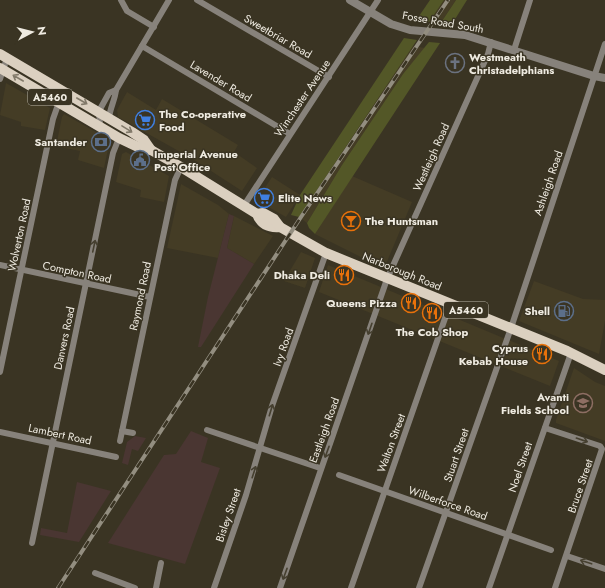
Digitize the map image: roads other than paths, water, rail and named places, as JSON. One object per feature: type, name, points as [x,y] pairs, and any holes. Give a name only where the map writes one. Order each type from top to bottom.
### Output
[{"type":"main road","name":"Narborough Road","points":[[4,56],[99,111],[144,140],[151,150]]},
{"type":"main road","name":"Narborough Road","points":[[1,72],[59,102],[119,138],[140,148],[151,150],[256,214],[263,213],[274,219],[280,227],[326,253],[571,353],[605,370]]},
{"type":"street","points":[[120,0],[128,11],[154,27]]},
{"type":"street","points":[[109,118],[110,109],[115,98],[116,90],[169,0]]},
{"type":"street","name":"Sweetbriar Road","points":[[197,0],[329,77]]},
{"type":"street","name":"Fosse Road South","points":[[350,0],[390,24],[410,30],[465,35],[491,42],[594,76],[605,78]]},
{"type":"street","name":"Winchester Avenue","points":[[243,206],[329,77],[378,0]]},
{"type":"street","points":[[514,50],[530,0]]},
{"type":"street","name":"Westleigh Road","points":[[387,279],[488,54],[491,42]]},
{"type":"street","name":"Ashleigh Road","points":[[511,328],[605,44]]},
{"type":"street","name":"Lavender Road","points":[[142,46],[290,134]]},
{"type":"street","points":[[1,72],[4,56]]},
{"type":"street","points":[[100,126],[99,111],[109,93],[116,90]]},
{"type":"street","name":"Wolverton Road","points":[[0,372],[54,119],[59,102]]},
{"type":"street","name":"Danvers Road","points":[[32,543],[114,148],[119,138]]},
{"type":"street","name":"Raymond Road","points":[[120,441],[175,180],[181,167]]},
{"type":"street","name":"Ivy Road","points":[[261,448],[272,406],[326,253]]},
{"type":"street","name":"Compton Road","points":[[0,265],[150,297]]},
{"type":"street","name":"Eastleigh Road","points":[[280,588],[317,482],[320,468],[328,450],[387,279]]},
{"type":"street","name":"Walton Street","points":[[351,588],[450,304]]},
{"type":"street","name":"Stuart Street","points":[[419,588],[511,328]]},
{"type":"street","name":"Noel Street","points":[[489,588],[571,353]]},
{"type":"street","name":"Bruce Street","points":[[545,428],[600,446],[602,449],[555,588]]},
{"type":"street","points":[[122,430],[133,433]]},
{"type":"street","points":[[207,430],[320,468]]},
{"type":"street","name":"Lambert Road","points":[[0,432],[116,457]]},
{"type":"street","name":"Bisley Street","points":[[214,588],[261,448]]},
{"type":"street","name":"Wilberforce Road","points":[[339,475],[551,550]]},
{"type":"street","points":[[566,556],[605,569]]},
{"type":"street","points":[[156,588],[161,563]]},
{"type":"street","points":[[95,573],[135,588]]},
{"type":"railway","points":[[58,588],[301,217],[448,0]]},
{"type":"place","name":"Westmeath Christadelphians","points":[[455,63]]},
{"type":"place","name":"The Co-operative Food","points":[[145,120]]},
{"type":"place","name":"Santander","points":[[101,142]]},
{"type":"place","name":"Imperial Avenue Post Office","points":[[140,160]]},
{"type":"place","name":"Elite News","points":[[264,198]]},
{"type":"place","name":"The Huntsman","points":[[351,221]]},
{"type":"place","name":"Dhaka Deli","points":[[344,275]]},
{"type":"place","name":"Queens Pizza","points":[[411,303]]},
{"type":"place","name":"Shell","points":[[564,311]]},
{"type":"place","name":"The Cob Shop","points":[[432,313]]},
{"type":"place","name":"Cyprus Kebab House","points":[[542,354]]},
{"type":"place","name":"Avanti Fields School","points":[[583,403]]}]
